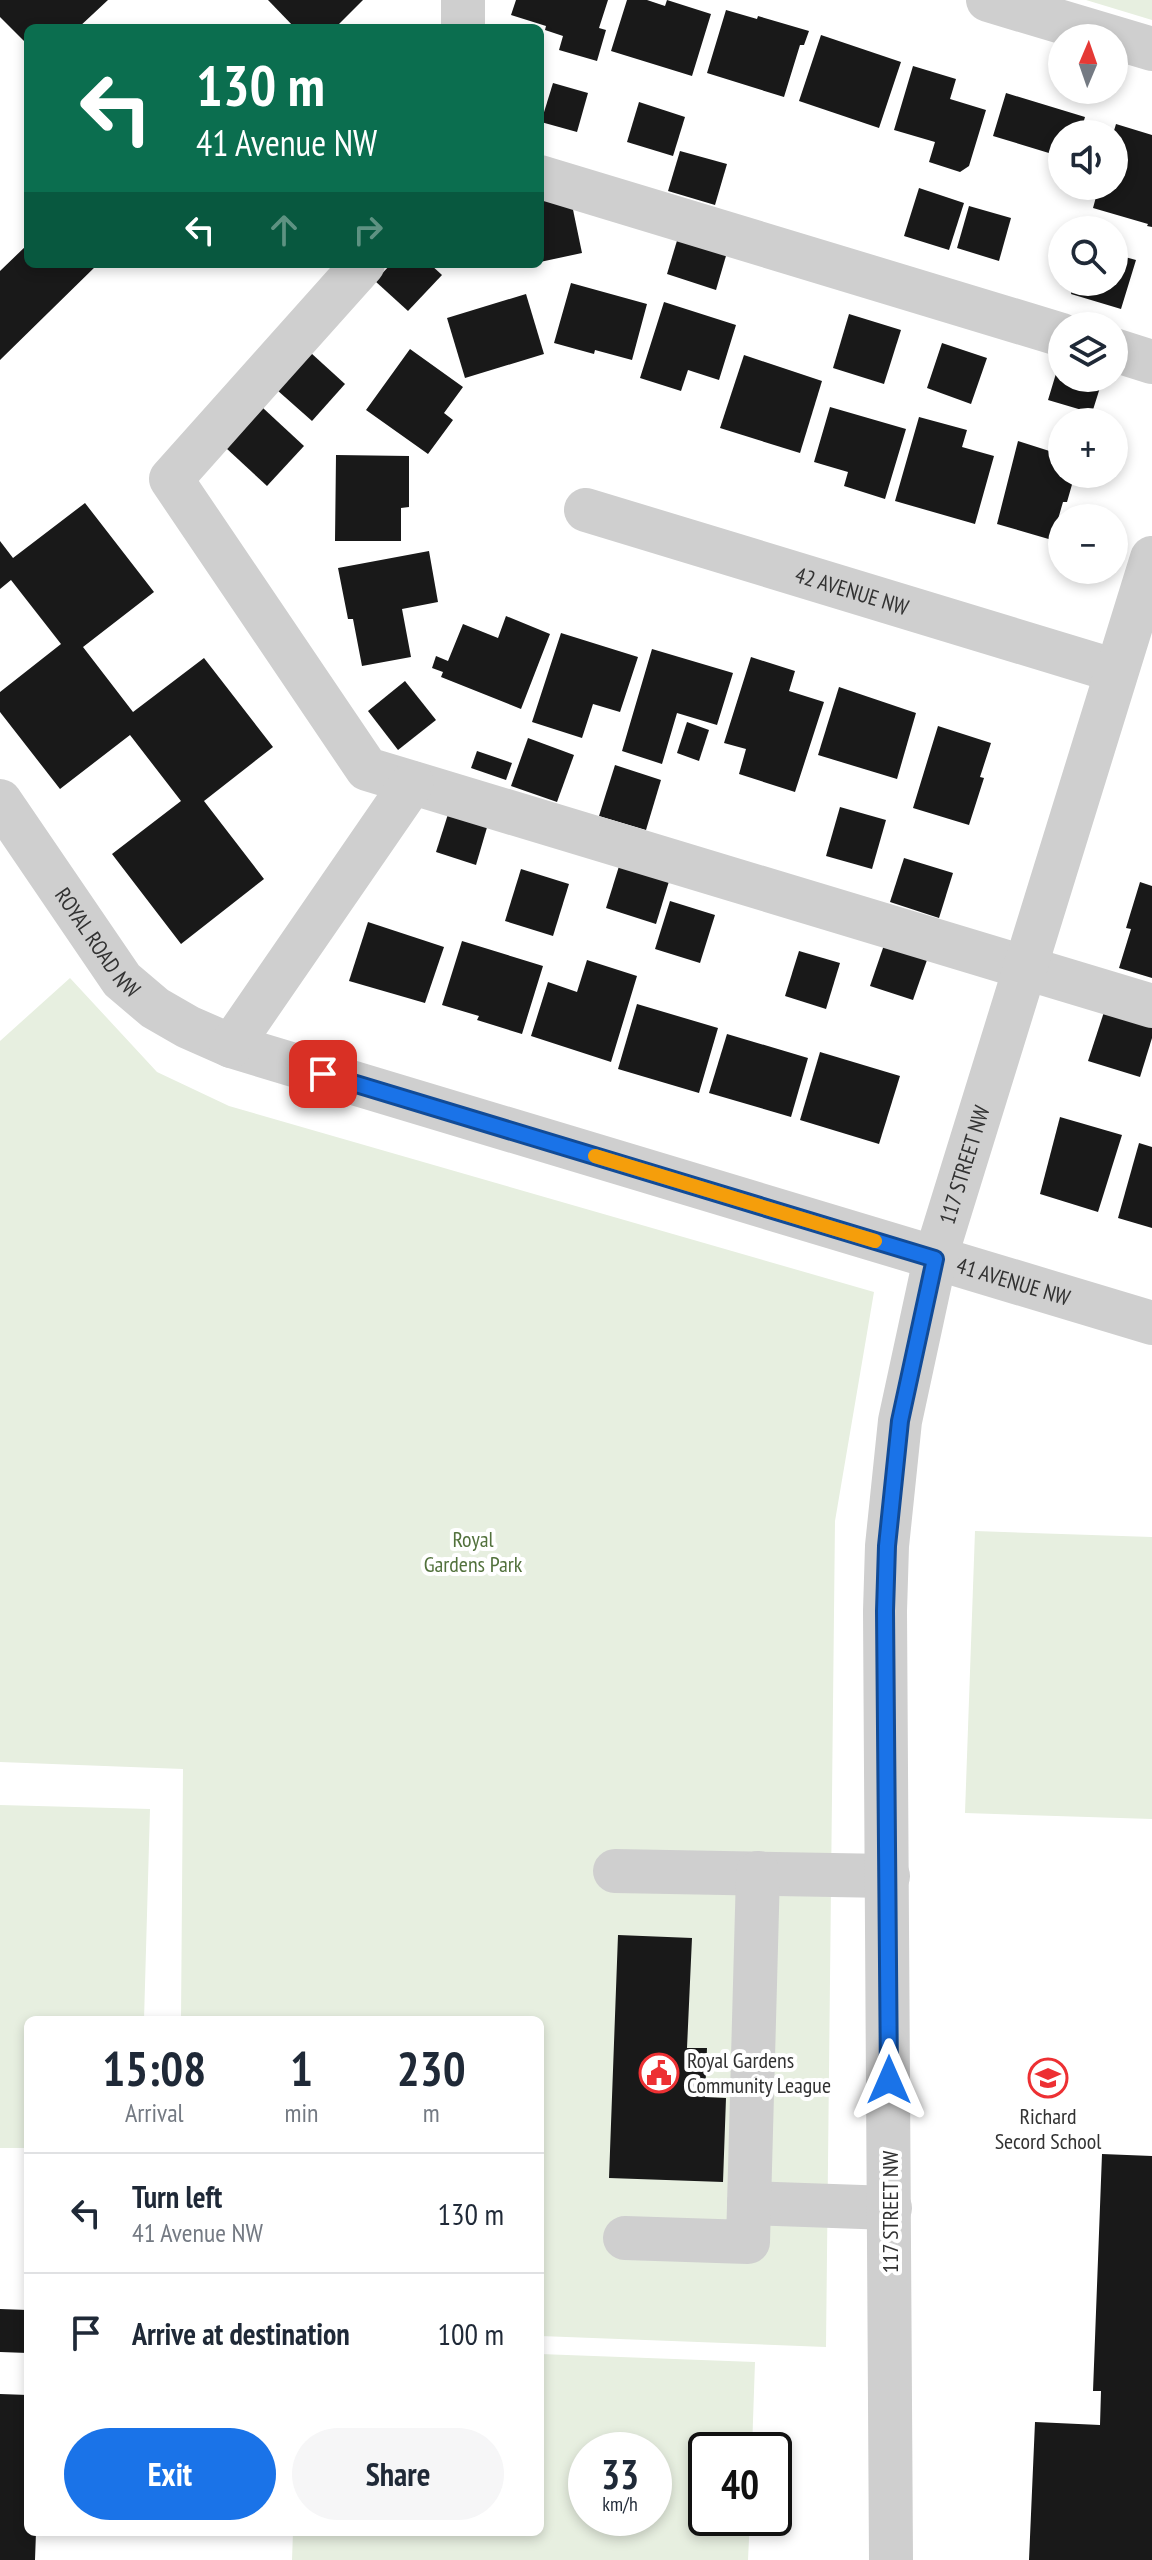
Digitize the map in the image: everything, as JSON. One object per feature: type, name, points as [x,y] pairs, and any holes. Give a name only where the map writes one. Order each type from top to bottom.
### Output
[{"type":"street","points":[[463,0],[463,24]]},
{"type":"street","points":[[988,0],[1152,49]]},
{"type":"street","points":[[544,178],[1048,331]]},
{"type":"street","points":[[359,268],[171,479],[367,769],[1152,1006]]},
{"type":"street","points":[[1128,354],[1152,362]]},
{"type":"street","name":"42 AVENUE NW","points":[[586,510],[1116,671]]},
{"type":"street","name":"117 STREET NW","points":[[891,2560],[885,1611],[887,1546],[900,1421],[935,1259],[1152,558]]},
{"type":"street","points":[[231,1046],[412,783]]},
{"type":"street","name":"ROYAL ROAD NW","points":[[0,801],[122,980],[155,1008],[231,1046]]},
{"type":"street","name":"41 AVENUE NW","points":[[231,1046],[1152,1323]]},
{"type":"street","points":[[615,1871],[888,1876]]},
{"type":"street","points":[[625,2238],[748,2242],[758,1873]]},
{"type":"street","points":[[749,2203],[890,2208]]},
{"type":"green space","points":[[1086,0],[1152,0],[1152,20]]},
{"type":"green space","name":"Royal Gardens Park","points":[[70,978],[157,1072],[229,1106],[874,1292],[835,1521],[826,2347],[544,2336],[544,2016],[181,2016],[183,1769],[0,1762],[0,1041]]},
{"type":"green space","points":[[975,1531],[1152,1537],[1152,1819],[965,1813]]},
{"type":"green space","points":[[0,1805],[150,1809],[144,2016],[24,2016],[24,2148],[0,2148]]},
{"type":"green space","points":[[544,2354],[755,2362],[753,2432],[688,2432],[688,2536],[749,2536],[748,2560],[292,2560],[293,2536],[544,2536]]},
{"type":"building","points":[[0,0],[108,0],[82,24],[24,24],[24,41],[0,17]]},
{"type":"building","points":[[268,0],[363,0],[339,24],[291,24]]},
{"type":"building","points":[[516,0],[608,0],[599,28],[606,30],[597,61],[559,50],[563,36],[545,30],[544,24],[511,15]]},
{"type":"building","points":[[627,0],[647,0],[665,6],[667,0],[711,14],[692,76],[611,51]]},
{"type":"building","points":[[726,10],[809,31],[804,45],[800,45],[784,97],[707,73]]},
{"type":"building","points":[[821,35],[901,62],[879,128],[799,101]]},
{"type":"building","points":[[913,66],[956,79],[950,99],[986,110],[969,166],[960,172],[929,162],[935,142],[894,130]]},
{"type":"building","points":[[553,83],[588,93],[577,132],[544,123]]},
{"type":"building","points":[[1006,93],[1085,117],[1084,120],[1048,120],[1048,153],[993,136]]},
{"type":"building","points":[[639,102],[685,117],[673,156],[627,142]]},
{"type":"building","points":[[1128,128],[1152,135],[1152,227],[1128,216],[1093,208],[1095,200],[1128,200]]},
{"type":"building","points":[[680,151],[727,164],[715,205],[668,191]]},
{"type":"building","points":[[919,188],[964,203],[949,250],[904,236]]},
{"type":"building","points":[[544,194],[571,200],[582,253],[544,261]]},
{"type":"building","points":[[969,206],[1011,218],[999,261],[957,248]]},
{"type":"building","points":[[679,234],[728,249],[716,290],[667,274]]},
{"type":"building","points":[[24,248],[24,268],[94,268],[0,360],[0,271]]},
{"type":"building","points":[[1128,258],[1136,260],[1128,286]]},
{"type":"building","points":[[387,268],[434,268],[442,275],[408,311],[375,281]]},
{"type":"building","points":[[571,283],[647,304],[632,360],[554,343]]},
{"type":"building","points":[[526,294],[544,354],[465,378],[447,318]]},
{"type":"building","points":[[1078,296],[1125,296],[1121,309]]},
{"type":"building","points":[[664,302],[736,325],[719,380],[688,370],[681,391],[640,378]]},
{"type":"building","points":[[849,314],[901,330],[884,384],[833,368]]},
{"type":"building","points":[[942,343],[987,358],[971,404],[927,388]]},
{"type":"building","points":[[410,349],[463,387],[444,413],[453,420],[428,454],[366,410]]},
{"type":"building","points":[[311,353],[345,384],[312,421],[277,390]]},
{"type":"building","points":[[744,355],[822,381],[800,453],[720,428]]},
{"type":"building","points":[[1050,392],[1099,392],[1094,408],[1075,408],[1048,400]]},
{"type":"building","points":[[830,407],[906,429],[885,499],[844,486],[848,472],[814,462]]},
{"type":"building","points":[[263,408],[304,446],[267,486],[226,448]]},
{"type":"building","points":[[919,417],[967,430],[962,447],[994,456],[975,524],[895,501]]},
{"type":"building","points":[[1018,441],[1048,451],[1048,488],[1071,488],[1067,502],[1048,504],[1048,539],[997,524]]},
{"type":"building","points":[[336,455],[409,456],[409,507],[401,508],[401,541],[335,541]]},
{"type":"building","points":[[85,503],[154,592],[83,647],[133,712],[204,658],[273,747],[204,801],[264,879],[181,944],[112,854],[181,801],[130,735],[60,789],[0,712],[0,692],[61,644],[11,580],[0,589],[0,541],[13,558]]},
{"type":"building","points":[[429,551],[438,602],[402,609],[411,657],[362,666],[353,619],[348,619],[338,568]]},
{"type":"building","points":[[506,616],[550,634],[521,709],[441,677],[443,672],[432,668],[436,656],[448,661],[463,624],[498,638]]},
{"type":"building","points":[[561,633],[638,657],[620,712],[593,704],[582,738],[532,722]]},
{"type":"building","points":[[652,649],[733,673],[717,725],[677,713],[662,764],[622,751]]},
{"type":"building","points":[[751,657],[795,671],[789,691],[824,702],[795,792],[739,774],[746,749],[724,743]]},
{"type":"building","points":[[405,681],[436,720],[398,750],[368,711]]},
{"type":"building","points":[[839,687],[916,713],[897,779],[818,755]]},
{"type":"building","points":[[687,722],[709,730],[699,761],[677,753]]},
{"type":"building","points":[[938,726],[991,743],[969,825],[913,808]]},
{"type":"building","points":[[528,738],[574,755],[557,802],[511,786]]},
{"type":"building","points":[[477,751],[512,763],[506,780],[471,768]]},
{"type":"building","points":[[615,765],[661,780],[646,830],[599,816]]},
{"type":"building","points":[[840,807],[886,820],[872,869],[826,856]]},
{"type":"building","points":[[449,811],[488,824],[476,865],[436,852]]},
{"type":"building","points":[[904,858],[953,873],[939,918],[890,902]]},
{"type":"building","points":[[620,863],[670,878],[656,924],[606,908]]},
{"type":"building","points":[[521,869],[569,884],[553,936],[505,921]]},
{"type":"building","points":[[1140,882],[1152,886],[1152,978],[1119,968],[1131,929],[1126,928]]},
{"type":"building","points":[[670,901],[715,915],[700,963],[655,949]]},
{"type":"building","points":[[368,922],[444,947],[425,1003],[349,981]]},
{"type":"building","points":[[462,941],[543,966],[522,1034],[442,1005]]},
{"type":"building","points":[[884,945],[927,960],[913,1000],[870,986]]},
{"type":"building","points":[[799,951],[840,963],[826,1009],[785,996]]},
{"type":"building","points":[[587,960],[637,976],[611,1062],[531,1036],[548,982],[577,992]]},
{"type":"building","points":[[637,1004],[718,1028],[699,1093],[618,1069]]},
{"type":"building","points":[[1104,1012],[1152,1027],[1152,1038],[1140,1077],[1088,1061]]},
{"type":"building","points":[[727,1034],[808,1058],[791,1117],[709,1093]]},
{"type":"building","points":[[820,1052],[900,1076],[879,1144],[800,1120]]},
{"type":"building","points":[[1060,1117],[1122,1135],[1098,1212],[1040,1194]]},
{"type":"building","points":[[1139,1143],[1152,1147],[1152,1228],[1118,1218]]},
{"type":"building","name":"Royal Gardens Community League","points":[[618,1935],[692,1938],[687,2048],[707,2048],[705,2097],[726,2098],[723,2182],[609,2178]]},
{"type":"building","points":[[1102,2154],[1152,2156],[1152,2560],[1029,2560],[1035,2422],[1100,2425],[1101,2391],[1093,2391]]},
{"type":"building","points":[[0,2309],[24,2310],[24,2353],[0,2352]]},
{"type":"building","points":[[0,2394],[24,2395],[24,2536],[36,2536],[35,2560],[0,2560]]},
{"type":"slow traffic","points":[[595,1156],[875,1241]]},
{"type":"place","name":"Royal Gardens Community League","points":[[659,2073]]},
{"type":"place","name":"Richard Secord School","points":[[1048,2078]]},
{"type":"route","points":[[323,1074],[935,1259],[900,1421],[887,1546],[889,2080]]}]
